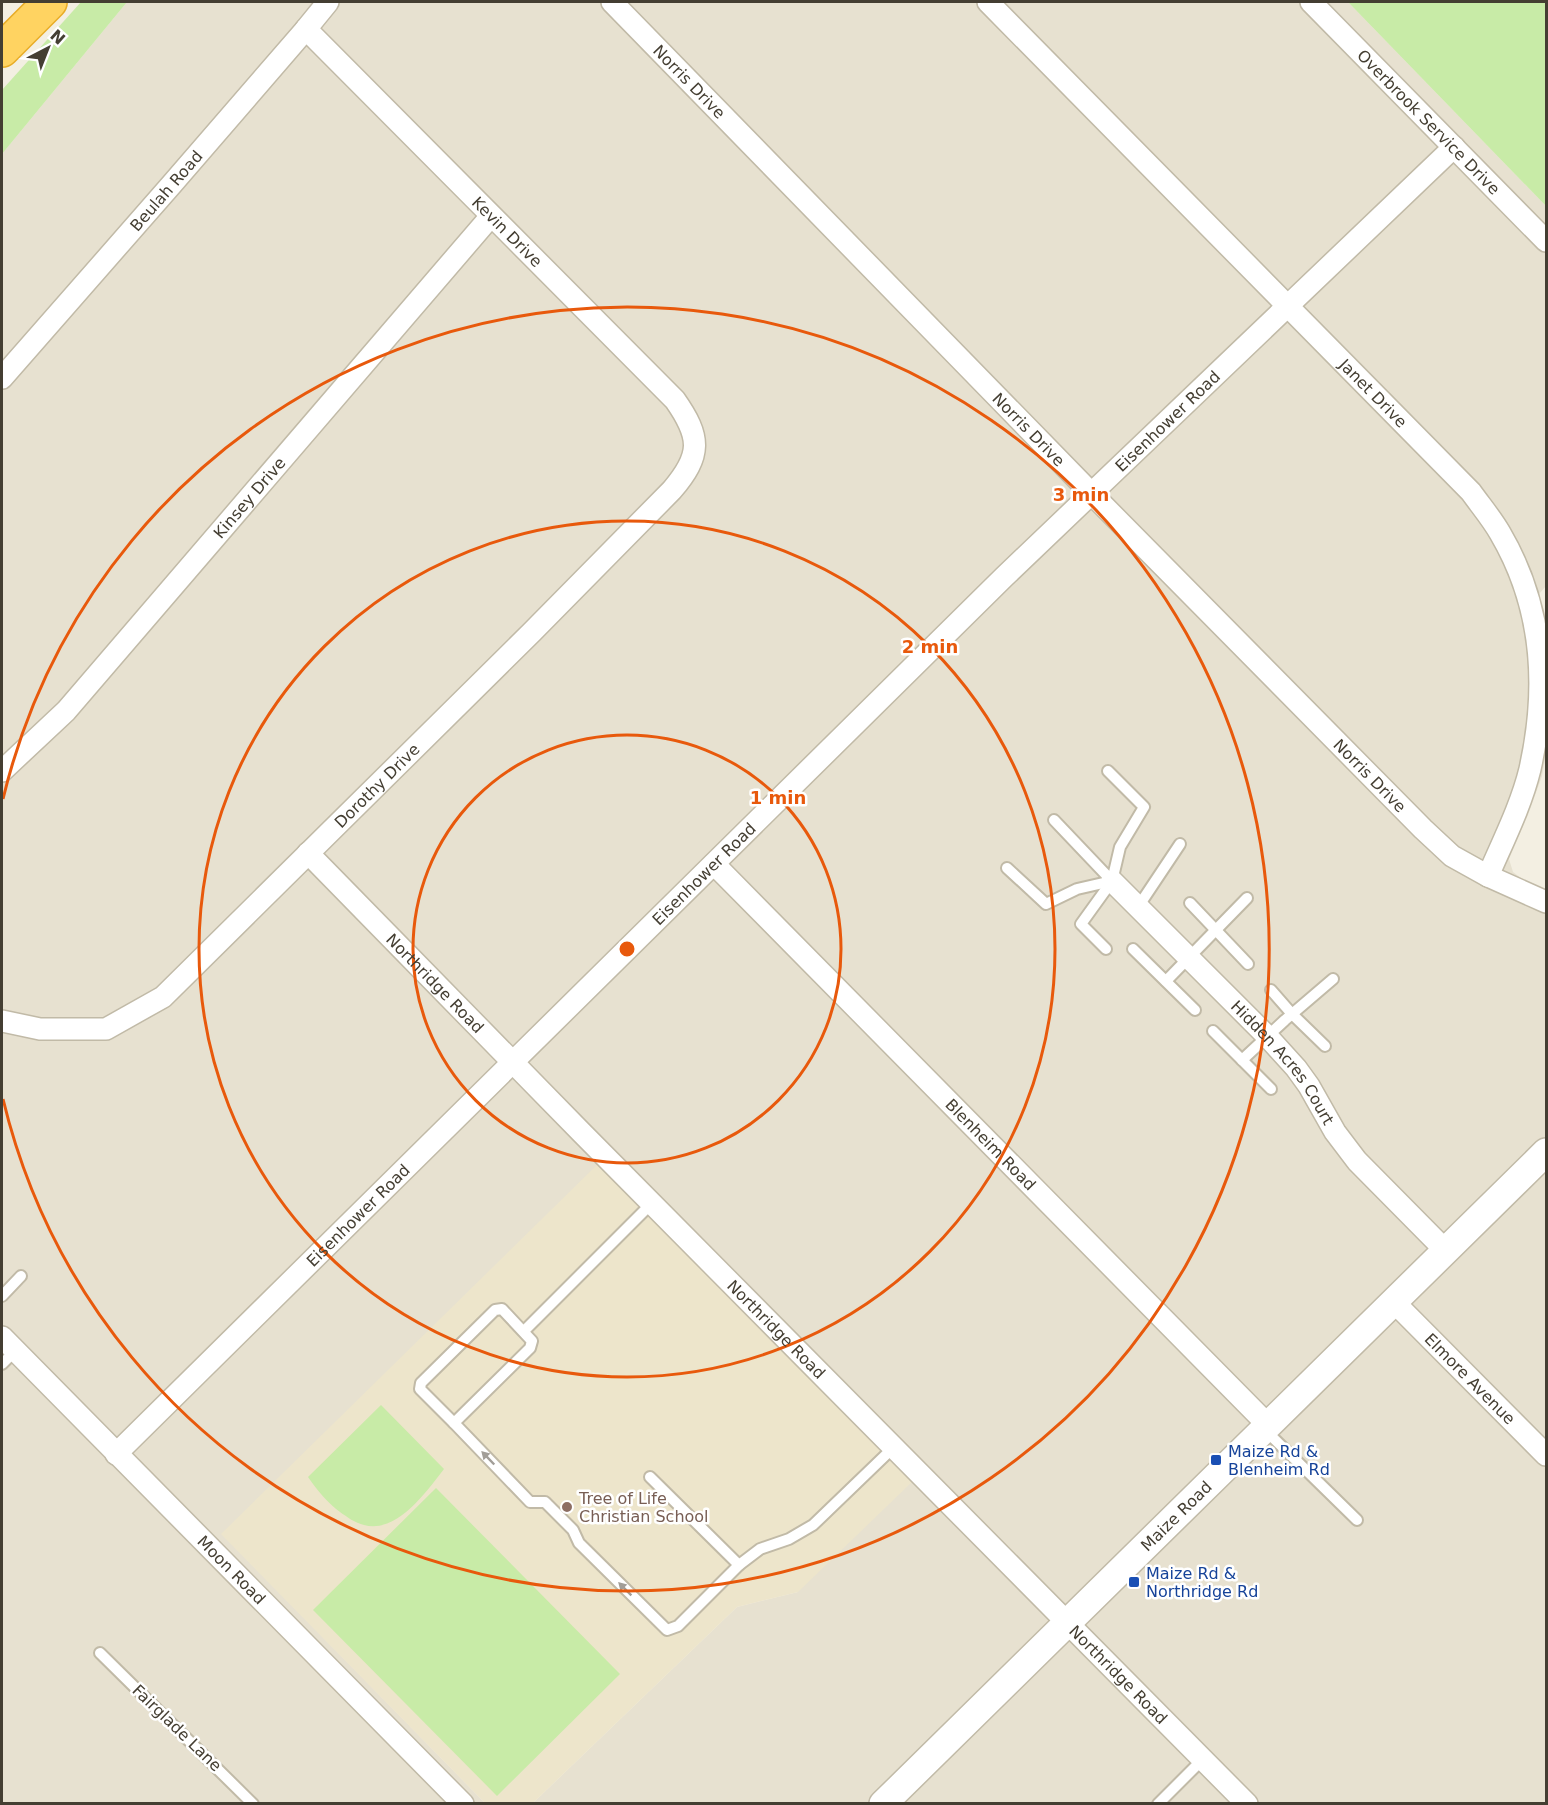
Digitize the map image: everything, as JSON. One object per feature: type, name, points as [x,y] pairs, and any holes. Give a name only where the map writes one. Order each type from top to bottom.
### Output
[{"type":"highway","points":[[2,33],[27,2]]},
{"type":"highway","points":[[2,50],[50,2]]},
{"type":"street","name":"Beulah Road","points":[[2,378],[328,2]]},
{"type":"street","name":"Norris Drive","points":[[612,2],[1423,829],[1452,856],[1488,876],[1546,902]]},
{"type":"street","name":"Janet Drive","points":[[988,2],[1471,492],[1500,533],[1524,582],[1535,623],[1543,660],[1542,690],[1538,734],[1530,771],[1516,811],[1488,876]]},
{"type":"street","name":"Overbrook Service Drive","points":[[1311,2],[1546,241]]},
{"type":"street","name":"Kevin Drive","points":[[306,29],[675,400],[687,418],[695,443]]},
{"type":"street","name":"Eisenhower Road","points":[[116,1454],[1091,493],[1454,147]]},
{"type":"street","name":"Kinsey Drive","points":[[2,771],[66,711],[491,216]]},
{"type":"street","name":"Dorothy Drive","points":[[2,1021],[40,1029],[106,1029],[163,997],[524,640],[672,490],[693,460],[695,443]]},
{"type":"street","name":"Northridge Road","points":[[308,853],[1247,1803]]},
{"type":"street","name":"Blenheim Road","points":[[714,864],[1266,1427]]},
{"type":"street","name":"Hidden Acres Court","points":[[1112,881],[1296,1068],[1335,1132],[1357,1161],[1446,1251]]},
{"type":"street","name":"Maize Road","points":[[883,1803],[1546,1152]]},
{"type":"street","name":"Elmore Avenue","points":[[1394,1302],[1546,1455]]},
{"type":"street","name":"Moon Road","points":[[6,1350],[116,1454],[463,1803]]},
{"type":"lane","points":[[1106,949],[1081,924],[1112,881],[1120,847],[1144,807],[1108,771]]},
{"type":"lane","points":[[1054,820],[1112,881]]},
{"type":"lane","points":[[1138,907],[1180,844]]},
{"type":"lane","points":[[1007,868],[1046,904],[1077,888],[1112,881]]},
{"type":"lane","points":[[1166,981],[1247,898]]},
{"type":"lane","points":[[1190,903],[1248,964]]},
{"type":"lane","points":[[1133,949],[1195,1010]]},
{"type":"lane","points":[[1242,1060],[1333,979]]},
{"type":"lane","points":[[1271,990],[1325,1046]]},
{"type":"lane","points":[[1213,1031],[1271,1089]]},
{"type":"lane","points":[[524,1331],[652,1203]]},
{"type":"lane","points":[[2,1296],[21,1276]]},
{"type":"lane","points":[[454,1423],[530,1348],[532,1341],[502,1309],[495,1310],[421,1383],[420,1389],[530,1502],[545,1502],[573,1530],[579,1543],[667,1630],[678,1626],[739,1565],[760,1549],[789,1539],[813,1525],[894,1447]]},
{"type":"lane","points":[[1266,1427],[1357,1520]]},
{"type":"lane","points":[[650,1477],[739,1565]]},
{"type":"lane","name":"Fairglade Lane","points":[[100,1653],[253,1803]]},
{"type":"lane","points":[[1158,1803],[1203,1759]]},
{"type":"shaded area","points":[[127,2],[1348,2],[1546,206],[1546,586],[1539,594],[1546,632],[1546,755],[1542,776],[1509,859],[1513,872],[1546,892],[1546,1803],[533,1803],[737,1607],[798,1592],[222,1534],[485,1803],[2,1804],[2,154]]},
{"type":"shaded area","name":"Tree of Life Christian School","points":[[600,1162],[914,1480],[798,1592],[737,1607],[533,1803],[485,1803],[221,1534]]},
{"type":"green space","points":[[81,2],[127,2],[2,154],[2,90]]},
{"type":"green space","points":[[1348,2],[1546,2],[1546,206]]},
{"type":"green space","points":[[381,1405],[444,1469],[420,1499],[399,1517],[376,1526],[364,1525],[351,1520],[322,1496],[308,1477]]},
{"type":"green space","points":[[436,1488],[620,1674],[497,1796],[313,1610]]},
{"type":"place","name":"Maize Rd & Blenheim Rd","points":[[1216,1460]]},
{"type":"place","name":"Tree of Life Christian School","points":[[567,1507]]},
{"type":"place","name":"Maize Rd & Northridge Rd","points":[[1134,1582]]}]
